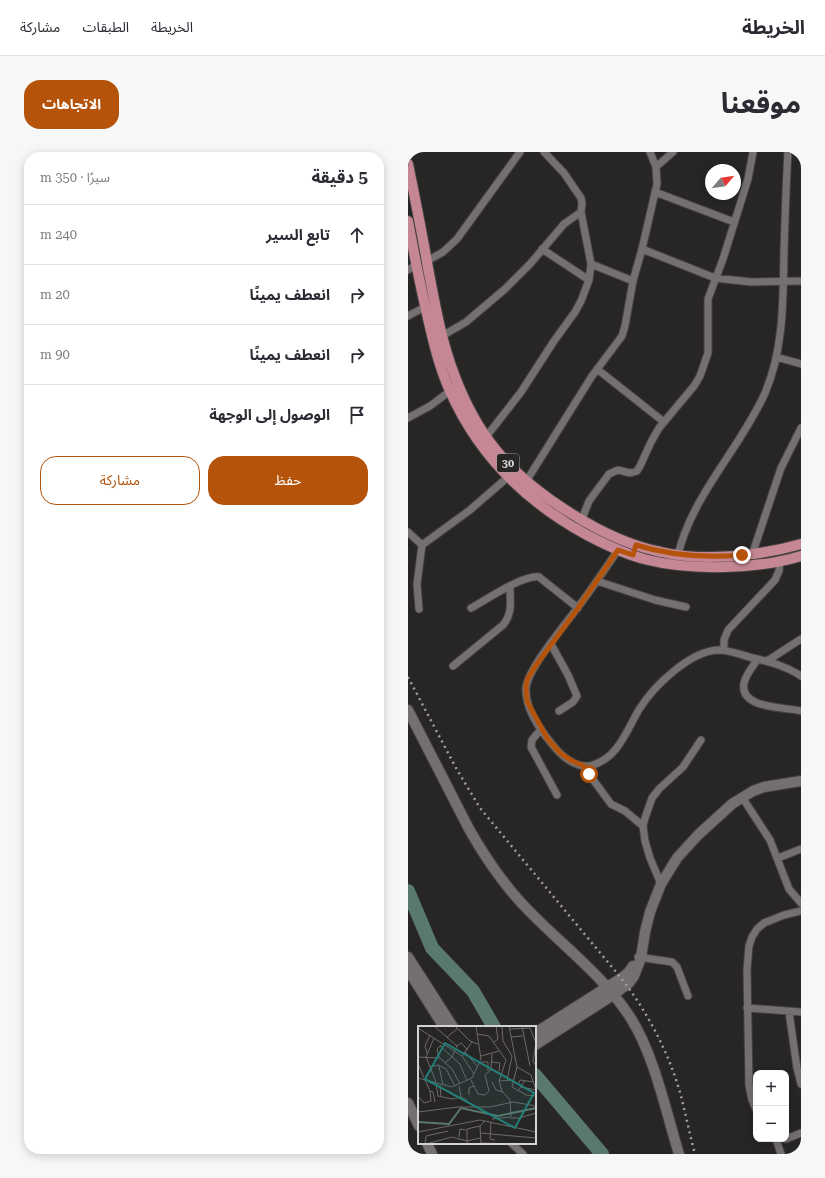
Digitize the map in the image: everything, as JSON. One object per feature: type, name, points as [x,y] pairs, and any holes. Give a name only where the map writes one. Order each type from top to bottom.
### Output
[{"type":"main road","name":"30","points":[[408,164],[442,336],[450,364],[462,394],[486,437],[506,461],[556,503],[582,519],[603,531],[636,545],[660,552],[678,555],[726,556],[772,551],[801,544]]},
{"type":"main road","name":"30","points":[[408,221],[412,267],[425,307],[437,355],[450,390],[480,445],[508,477],[536,502],[560,519],[591,537],[618,550],[663,563],[712,567],[747,565],[801,556]]},
{"type":"main road","points":[[633,555],[636,545]]},
{"type":"street","points":[[427,260],[443,252],[457,239],[520,152]]},
{"type":"street","points":[[486,437],[521,392],[574,312],[581,301],[589,280],[591,264],[581,212],[582,203],[579,194],[564,173],[544,152]]},
{"type":"street","points":[[527,480],[597,369],[619,340],[625,326],[632,281],[642,249],[655,192],[657,175],[656,167],[650,152]]},
{"type":"street","points":[[656,167],[673,152]]},
{"type":"street","points":[[582,519],[590,501],[609,474],[618,470],[630,473],[637,471],[651,442],[664,422],[694,386],[700,376],[708,353],[708,299],[723,259],[748,179],[753,152]]},
{"type":"street","points":[[678,555],[682,539],[692,516],[749,425],[758,408],[772,374],[780,332],[784,281],[788,152]]},
{"type":"street","points":[[655,192],[734,222]]},
{"type":"street","points":[[442,336],[461,326],[514,281],[564,224],[581,212]]},
{"type":"street","points":[[542,249],[589,280]]},
{"type":"street","points":[[642,249],[715,278],[751,282],[801,281]]},
{"type":"street","points":[[591,264],[632,281]]},
{"type":"street","points":[[408,316],[425,307]]},
{"type":"street","points":[[776,357],[801,364]]},
{"type":"street","points":[[597,369],[664,422]]},
{"type":"street","points":[[408,418],[430,406],[450,390]]},
{"type":"street","points":[[752,554],[781,468],[801,428]]},
{"type":"street","points":[[419,609],[417,584],[422,545],[470,510],[508,477]]},
{"type":"street","points":[[408,532],[422,545]]},
{"type":"street","points":[[618,550],[530,674],[526,687],[527,701],[541,729],[560,753],[572,761],[584,766],[592,766],[609,756],[622,741],[640,708],[656,687],[676,669],[706,652],[724,650],[767,661],[801,675]]},
{"type":"street","points":[[724,650],[724,640],[728,630],[775,580],[779,571],[780,560]]},
{"type":"street","points":[[471,608],[510,587],[532,577],[539,577],[578,608]]},
{"type":"street","points":[[597,581],[655,600],[686,607]]},
{"type":"street","points":[[453,666],[503,625],[507,620],[510,610],[510,587]]},
{"type":"street","points":[[767,661],[801,639]]},
{"type":"street","points":[[551,644],[571,680],[577,696],[573,702],[559,711]]},
{"type":"street","points":[[758,659],[744,682],[744,690],[747,696],[752,701],[761,704],[801,711]]},
{"type":"street","points":[[408,710],[459,811],[477,842],[523,905],[567,946],[610,991],[630,1017],[645,1046],[652,1064],[679,1154]]},
{"type":"street","points":[[541,729],[532,740],[531,748],[557,795]]},
{"type":"street","points":[[661,884],[650,858],[645,841],[643,826],[652,798],[659,789],[683,767],[701,740]]},
{"type":"street","points":[[584,766],[611,804],[625,811],[643,826]]},
{"type":"street","points":[[536,1032],[610,991],[629,983],[634,976],[650,912],[661,884],[677,858],[722,812],[742,797],[764,787],[801,781]]},
{"type":"street","points":[[742,797],[770,840],[778,858],[787,886],[801,903]]},
{"type":"street","points":[[778,858],[801,849]]},
{"type":"street","points":[[755,1106],[748,1085],[747,958],[752,937],[764,923],[784,915],[801,911]]},
{"type":"street","points":[[640,954],[669,961],[675,964],[688,996]]},
{"type":"street","points":[[408,958],[452,1026]]},
{"type":"street","points":[[408,970],[443,1026]]},
{"type":"street","points":[[536,1044],[610,991]]},
{"type":"street","points":[[747,1008],[801,1012]]},
{"type":"street","points":[[789,1012],[797,1068],[801,1084]]},
{"type":"street","points":[[408,1103],[418,1124]]},
{"type":"street","points":[[789,1138],[801,1133]]},
{"type":"street","points":[[778,1142],[781,1154]]},
{"type":"street","points":[[427,1144],[432,1154]]},
{"type":"street","points":[[512,1144],[523,1154]]},
{"type":"waterway","points":[[408,891],[432,948],[473,991],[493,1026]]},
{"type":"waterway","points":[[536,1076],[602,1154]]},
{"type":"railway","points":[[408,677],[456,768],[480,808],[621,978],[639,1003],[655,1030],[674,1074],[695,1154]]},
{"type":"route","points":[[589,774],[584,766],[578,765],[566,758],[553,746],[533,715],[527,701],[526,687],[527,680],[534,668],[618,550],[633,555],[636,545],[660,552],[678,555],[742,555]]}]
